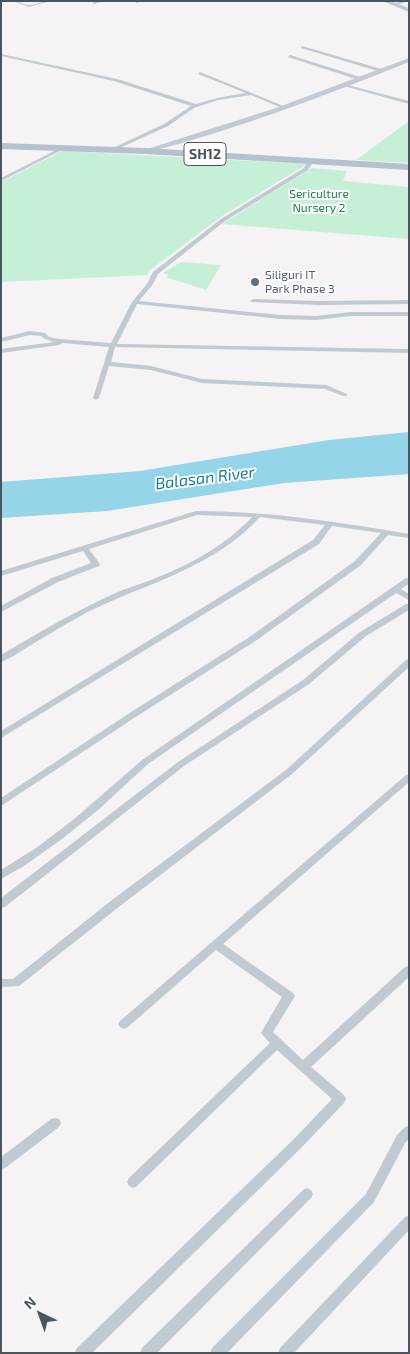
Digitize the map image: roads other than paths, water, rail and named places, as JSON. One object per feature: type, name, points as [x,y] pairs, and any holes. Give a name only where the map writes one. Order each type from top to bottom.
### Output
[{"type":"main road","name":"SH12","points":[[1,146],[145,151],[409,167]]},
{"type":"street","points":[[15,1],[29,6],[48,1]]},
{"type":"street","points":[[94,3],[103,1]]},
{"type":"street","points":[[385,1],[409,10]]},
{"type":"street","points":[[396,4],[407,1]]},
{"type":"street","points":[[302,47],[383,71]]},
{"type":"street","points":[[1,55],[144,87],[196,106]]},
{"type":"street","points":[[290,56],[361,79]]},
{"type":"street","points":[[145,151],[190,139],[284,107],[409,60]]},
{"type":"street","points":[[200,73],[284,107]]},
{"type":"street","points":[[346,85],[409,103]]},
{"type":"street","points":[[113,150],[166,124],[196,106],[251,94]]},
{"type":"street","points":[[1,180],[62,148]]},
{"type":"street","points":[[96,398],[113,345],[136,302],[150,284],[155,273],[223,220],[306,169],[311,161]]},
{"type":"street","points":[[253,301],[319,303],[409,302]]},
{"type":"street","points":[[136,302],[280,317],[316,318],[351,314],[409,314]]},
{"type":"street","points":[[1,340],[36,332],[52,340],[113,345],[409,351]]},
{"type":"street","points":[[1,351],[66,342]]},
{"type":"street","points":[[106,364],[151,368],[202,381],[326,387],[345,395]]},
{"type":"street","points":[[1,574],[196,513],[230,512],[258,515],[330,523],[409,536]]},
{"type":"street","points":[[1,660],[45,632],[109,599],[162,578],[209,554],[247,528],[258,515]]},
{"type":"street","points":[[1,735],[316,542],[330,523]]},
{"type":"street","points":[[1,802],[254,638],[358,563],[386,532]]},
{"type":"street","points":[[1,610],[55,580],[96,564],[85,548]]},
{"type":"street","points":[[1,875],[35,855],[112,793],[145,762],[409,580]]},
{"type":"street","points":[[396,589],[409,598]]},
{"type":"street","points":[[1,904],[181,764],[306,682],[362,634],[409,606]]},
{"type":"street","points":[[1,983],[15,983],[288,772],[409,662]]},
{"type":"street","points":[[124,1024],[409,777]]},
{"type":"street","points":[[82,1353],[298,1143],[340,1099],[303,1068],[267,1033],[289,996],[216,945]]},
{"type":"street","points":[[303,1068],[409,970]]},
{"type":"street","points":[[133,1182],[277,1043]]},
{"type":"street","points":[[1,1164],[55,1123]]},
{"type":"street","points":[[217,1353],[370,1198],[401,1139],[409,1131]]},
{"type":"street","points":[[148,1353],[307,1194]]},
{"type":"street","points":[[285,1353],[409,1221]]},
{"type":"water","name":"Balasan River","points":[[409,432],[409,474],[284,483],[107,511],[1,518],[1,482],[140,471],[329,440]]},
{"type":"place","name":"Siliguri IT Park Phase 3","points":[[255,282]]},
{"type":"park label","name":"Sericulture Nursery 2","points":[[319,201]]}]
